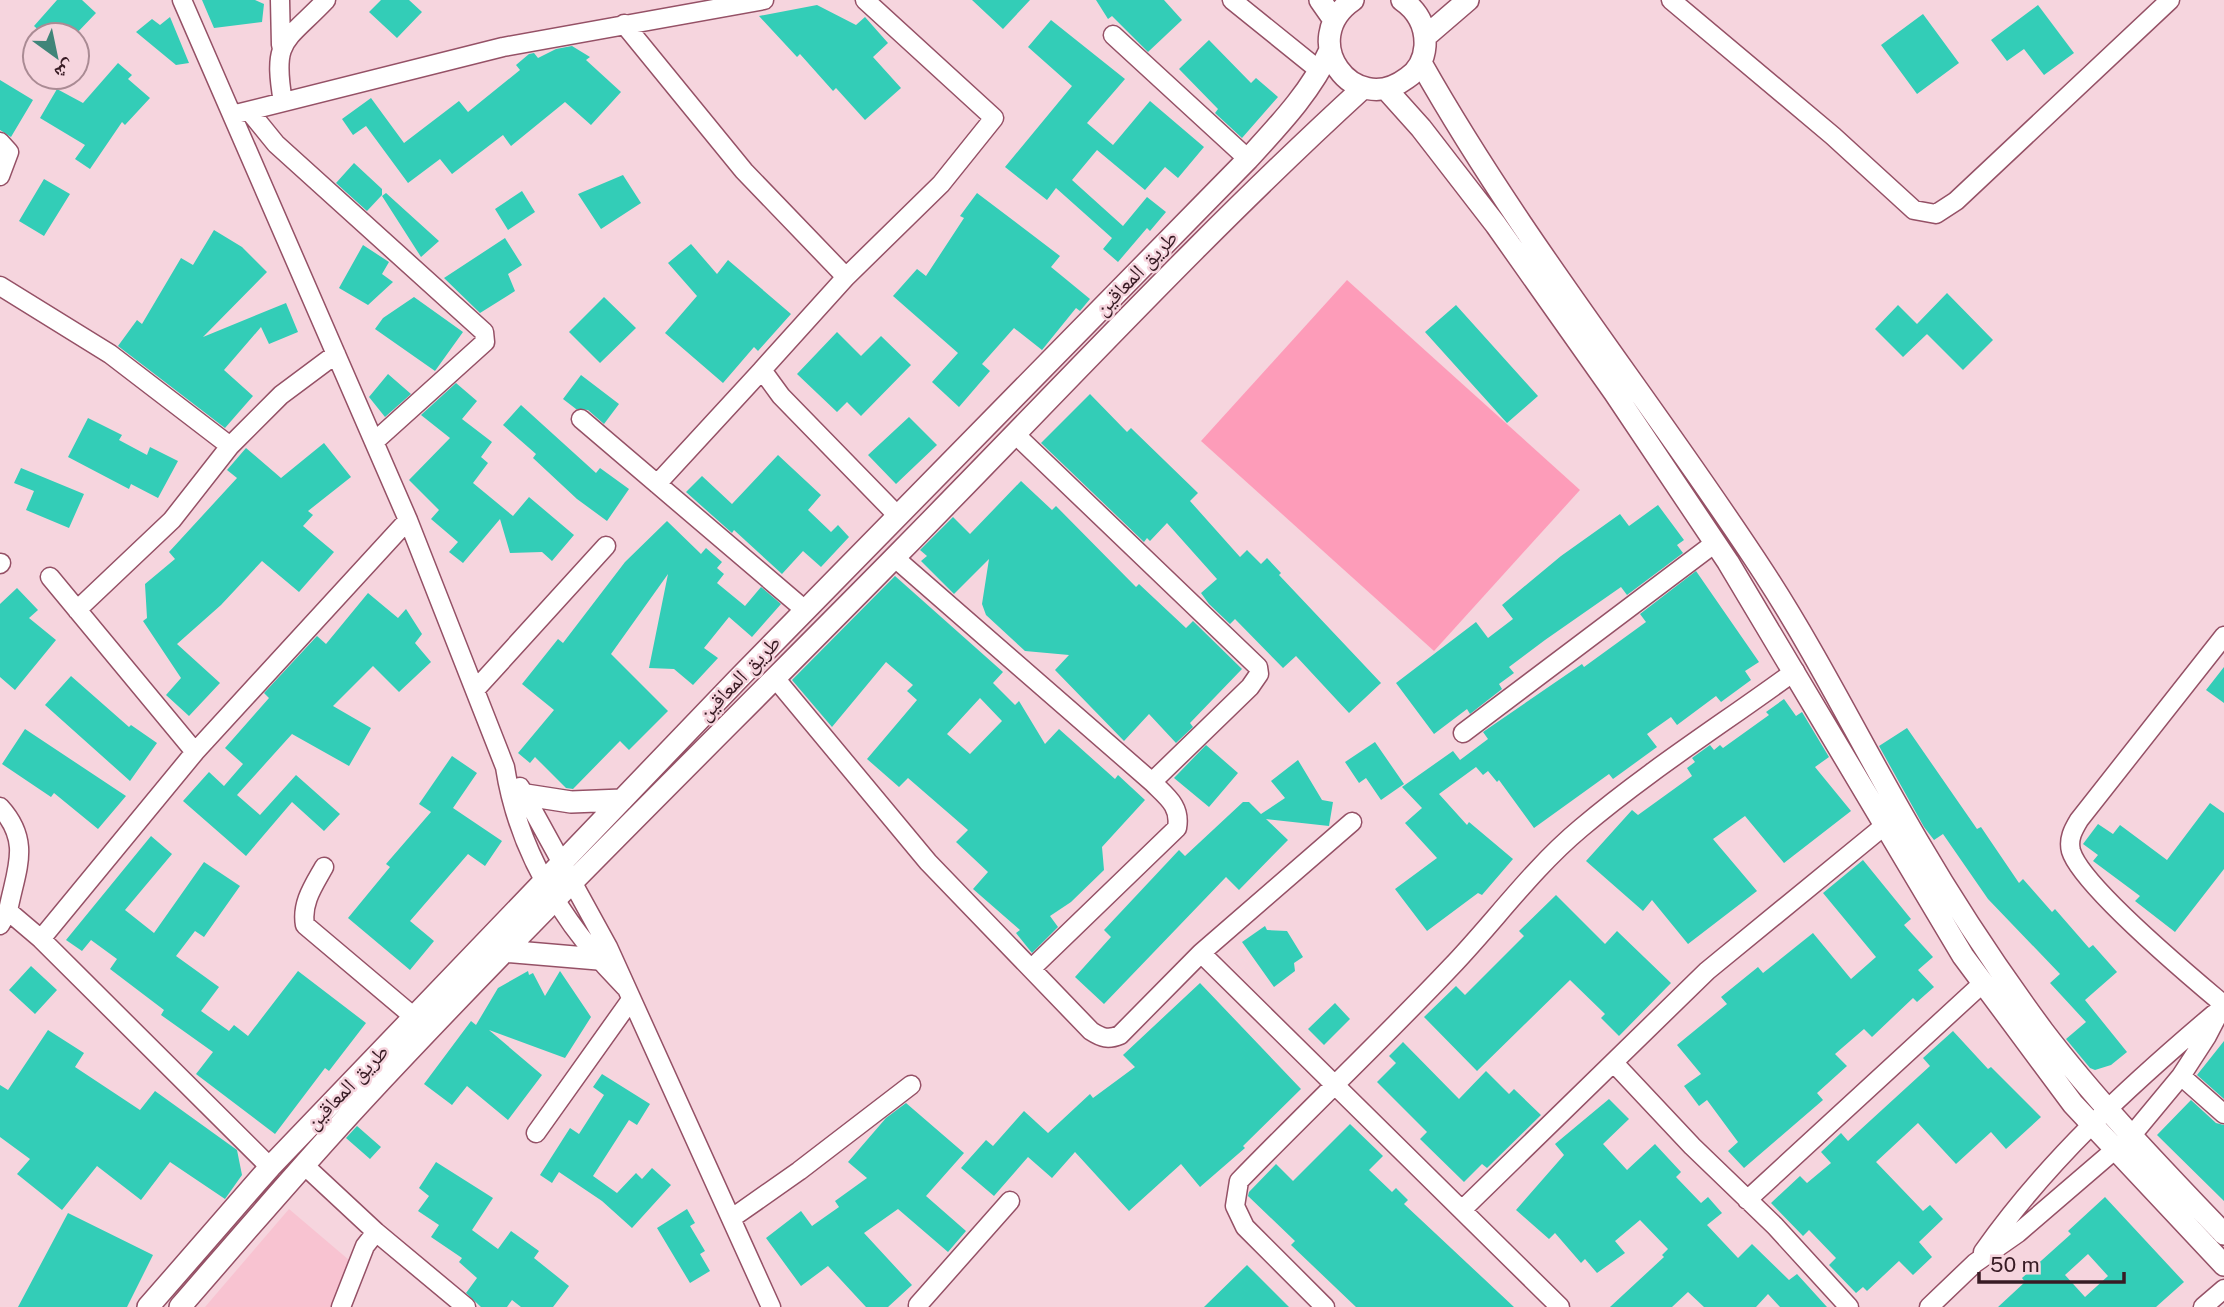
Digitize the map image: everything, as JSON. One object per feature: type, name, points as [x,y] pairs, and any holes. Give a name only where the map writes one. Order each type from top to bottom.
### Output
[{"type":"street","points":[[182,0],[408,520],[505,767],[510,803],[544,882],[555,903],[628,994]]},
{"type":"street","points":[[280,0],[281,45],[278,74],[283,102]]},
{"type":"street","points":[[281,45],[326,0]]},
{"type":"street","points":[[232,114],[250,112],[503,47],[764,0]]},
{"type":"street","points":[[657,484],[846,277],[941,184],[994,118],[865,0]]},
{"type":"street","points":[[1232,0],[1320,71]]},
{"type":"street","points":[[1320,0],[1334,20],[1353,0]]},
{"type":"street","points":[[1330,50],[1341,74],[1363,88],[1386,89],[1406,79],[1421,63],[1425,37],[1418,14],[1402,0]]},
{"type":"street","points":[[1425,37],[1468,0]]},
{"type":"street","points":[[1671,0],[1833,136],[1914,209],[1936,214],[1956,201],[2170,0]]},
{"type":"street","name":"طريق المعاقين","points":[[148,1307],[270,1167],[805,610],[1248,159],[1320,71],[1330,50],[1329,35],[1334,20]]},
{"type":"street","points":[[624,24],[744,171],[846,277]]},
{"type":"street","points":[[1113,35],[1248,159]]},
{"type":"street","points":[[1421,63],[1475,157],[1765,574],[1823,668],[1917,840],[2004,977],[2045,1034],[2132,1135],[2224,1234]]},
{"type":"street","name":"طريق المعاقين","points":[[180,1307],[304,1165],[504,951],[575,883],[1261,183],[1363,88]]},
{"type":"street","points":[[1386,89],[1421,128],[1496,225],[1715,543],[1795,671],[1884,826],[2017,1032],[2090,1123],[2224,1265]]},
{"type":"street","points":[[250,112],[276,144],[484,332],[485,342],[373,442]]},
{"type":"street","points":[[0,142],[9,152],[0,176]]},
{"type":"street","points":[[0,286],[110,354],[230,446]]},
{"type":"street","points":[[77,610],[172,520],[230,446],[281,395],[336,354]]},
{"type":"street","points":[[762,370],[781,396],[898,516]]},
{"type":"street","points":[[581,419],[805,610]]},
{"type":"street","points":[[1015,434],[1258,667],[1259,674],[1250,687],[1152,782]]},
{"type":"street","points":[[41,939],[195,752],[408,520]]},
{"type":"street","points":[[1463,733],[1715,543]]},
{"type":"street","points":[[475,690],[606,546]]},
{"type":"street","points":[[895,558],[1152,782],[1176,808],[1179,816],[1177,828],[1032,968]]},
{"type":"street","points":[[50,577],[195,752]]},
{"type":"street","points":[[2222,1006],[2127,918],[2093,882],[2073,855],[2070,846],[2071,834],[2079,820],[2224,636]]},
{"type":"street","points":[[1325,1307],[1245,1227],[1236,1206],[1239,1181],[1483,934],[1541,865],[1572,836],[1638,784],[1795,671]]},
{"type":"street","points":[[775,678],[929,862],[1091,1031],[1101,1038],[1120,1035],[1200,953],[1352,822]]},
{"type":"street","points":[[505,767],[526,794],[575,883],[771,1307]]},
{"type":"street","points":[[526,794],[571,802],[622,800]]},
{"type":"street","points":[[0,807],[13,821],[21,841],[4,918],[41,939],[270,1167]]},
{"type":"street","points":[[1462,1210],[1707,971],[1884,826]]},
{"type":"street","points":[[324,867],[308,896],[303,914],[305,925],[414,1017]]},
{"type":"street","points":[[504,951],[598,959]]},
{"type":"street","points":[[1200,953],[1560,1307]]},
{"type":"street","points":[[1747,1199],[1983,983]]},
{"type":"street","points":[[536,1133],[628,994]]},
{"type":"street","points":[[1975,1263],[2003,1223],[2090,1123],[2222,1006]]},
{"type":"street","points":[[1929,1307],[1975,1263],[2018,1233],[2132,1135],[2181,1076],[2207,1036],[2222,1006]]},
{"type":"street","points":[[1614,1063],[1850,1307]]},
{"type":"street","points":[[2181,1076],[2224,1114]]},
{"type":"street","points":[[732,1218],[799,1171],[911,1085]]},
{"type":"street","points":[[304,1165],[376,1232],[466,1307]]},
{"type":"street","points":[[918,1306],[1010,1201]]},
{"type":"street","points":[[341,1307],[365,1246],[376,1232]]},
{"type":"street","points":[[2203,1307],[2224,1289]]},
{"type":"shaded area","points":[[1347,280],[1580,490],[1434,651],[1201,441]]},
{"type":"shaded area","points":[[289,1209],[349,1260],[335,1307],[205,1307]]},
{"type":"building","points":[[57,0],[82,0],[96,13],[88,21],[38,21]]},
{"type":"building","points":[[202,0],[255,0],[264,4],[262,22],[214,28]]},
{"type":"building","points":[[381,0],[409,0],[422,12],[397,38],[369,12]]},
{"type":"building","points":[[972,0],[1030,0],[1003,29]]},
{"type":"building","points":[[1096,0],[1164,0],[1182,20],[1148,52],[1112,16],[1108,19]]},
{"type":"building","points":[[817,5],[856,25],[865,17],[888,43],[873,57],[901,88],[865,120],[836,88],[833,91],[800,54],[797,57],[759,16]]},
{"type":"building","points":[[2038,5],[2074,53],[2044,75],[2024,49],[2007,61],[1991,40]]},
{"type":"building","points":[[1923,14],[1959,63],[1917,94],[1881,45]]},
{"type":"building","points":[[170,17],[189,63],[176,65],[136,32],[152,19],[160,25]]},
{"type":"building","points":[[1051,20],[1125,79],[1087,123],[1113,145],[1150,101],[1204,147],[1178,178],[1165,167],[1145,190],[1097,150],[1072,180],[1123,226],[1147,197],[1166,212],[1150,231],[1147,228],[1118,262],[1103,249],[1112,238],[1056,188],[1047,200],[1005,167],[1072,86],[1028,47]]},
{"type":"building","points":[[1209,40],[1251,83],[1256,78],[1278,97],[1242,138],[1215,113],[1218,109],[1179,69]]},
{"type":"building","points":[[572,46],[590,57],[586,60],[621,92],[591,125],[565,102],[511,146],[503,135],[452,174],[440,159],[408,183],[366,126],[353,135],[342,119],[371,98],[404,143],[459,101],[468,112],[520,70],[516,65],[529,54],[534,53],[538,58],[556,49]]},
{"type":"building","points":[[118,63],[132,75],[128,79],[150,98],[125,125],[122,122],[90,169],[75,159],[85,145],[40,118],[56,91],[83,103]]},
{"type":"building","points":[[0,80],[33,100],[11,137],[0,130]]},
{"type":"building","points":[[354,163],[382,189],[382,195],[367,211],[336,183]]},
{"type":"building","points":[[623,175],[641,203],[601,229],[578,194]]},
{"type":"building","points":[[44,179],[70,194],[44,236],[19,221]]},
{"type":"building","points":[[522,191],[535,212],[508,230],[495,209]]},
{"type":"building","points":[[386,193],[439,241],[421,257],[382,196]]},
{"type":"building","points":[[977,193],[1060,256],[1051,267],[1090,299],[1080,311],[1076,308],[1042,350],[1014,328],[982,364],[990,371],[959,407],[932,382],[958,353],[893,296],[917,269],[926,276],[964,218],[960,216]]},
{"type":"building","points":[[214,230],[242,247],[267,272],[203,337],[286,303],[298,332],[269,344],[261,327],[224,370],[253,396],[225,428],[118,346],[137,320],[142,324],[181,258],[193,265]]},
{"type":"building","points":[[505,238],[522,265],[508,274],[515,291],[480,313],[444,278]]},
{"type":"building","points":[[691,244],[717,274],[728,260],[791,314],[758,351],[754,347],[723,383],[665,333],[697,296],[668,263]]},
{"type":"building","points":[[363,245],[389,262],[382,274],[393,282],[368,305],[339,288]]},
{"type":"building","points":[[1947,293],[1993,340],[1963,370],[1917,324]]},
{"type":"building","points":[[414,297],[463,332],[435,371],[375,329],[383,318]]},
{"type":"building","points":[[604,297],[636,328],[600,363],[569,332]]},
{"type":"building","points":[[1456,305],[1538,396],[1507,423],[1425,332]]},
{"type":"building","points":[[1898,305],[1927,334],[1903,357],[1875,329]]},
{"type":"building","points":[[837,332],[861,356],[881,336],[911,365],[861,416],[847,402],[837,412],[797,374]]},
{"type":"building","points":[[388,374],[411,394],[385,417],[369,397]]},
{"type":"building","points":[[581,375],[619,404],[604,424],[588,410],[576,409],[563,399]]},
{"type":"building","points":[[456,383],[477,401],[462,419],[492,442],[481,457],[488,463],[473,483],[513,516],[529,497],[574,535],[552,561],[542,552],[510,553],[500,519],[463,563],[449,552],[458,542],[431,519],[439,510],[409,480],[450,438],[421,415]]},
{"type":"building","points":[[1090,394],[1127,432],[1131,428],[1198,493],[1190,501],[1240,557],[1247,550],[1261,564],[1267,558],[1281,573],[1279,575],[1381,683],[1349,713],[1296,656],[1283,668],[1235,619],[1230,624],[1209,604],[1201,593],[1217,579],[1167,523],[1150,541],[1147,538],[1144,542],[1041,443]]},
{"type":"building","points":[[521,405],[596,473],[600,468],[629,489],[607,521],[577,499],[533,458],[536,454],[503,425]]},
{"type":"building","points":[[909,417],[937,445],[896,484],[868,455]]},
{"type":"building","points":[[88,418],[122,435],[119,440],[147,455],[150,447],[178,461],[158,498],[131,484],[129,489],[68,457]]},
{"type":"building","points":[[324,443],[351,477],[308,511],[313,515],[303,526],[334,552],[299,592],[262,561],[221,605],[177,644],[220,683],[189,716],[166,695],[181,678],[143,621],[147,618],[145,584],[175,559],[169,552],[237,478],[227,470],[246,448],[281,478]]},
{"type":"building","points":[[778,455],[821,495],[808,510],[831,532],[838,525],[849,537],[821,567],[803,551],[782,574],[734,530],[732,533],[686,492],[702,476],[732,504]]},
{"type":"building","points":[[21,468],[84,494],[69,528],[26,510],[34,491],[14,483]]},
{"type":"building","points":[[1021,481],[1052,510],[1056,506],[1136,587],[1139,584],[1186,628],[1193,621],[1242,669],[1190,723],[1193,727],[1176,743],[1149,714],[1124,741],[1055,670],[1069,655],[1025,651],[986,615],[982,604],[989,559],[954,594],[921,561],[927,556],[920,550],[953,517],[970,534]]},
{"type":"building","points":[[1658,505],[1684,540],[1677,545],[1683,553],[1627,595],[1621,587],[1545,640],[1509,667],[1514,673],[1499,684],[1502,689],[1470,714],[1467,709],[1434,734],[1396,683],[1476,622],[1488,638],[1513,619],[1502,605],[1561,556],[1620,514],[1629,526]]},
{"type":"building","points":[[667,521],[701,554],[706,548],[722,562],[717,568],[724,574],[717,583],[745,606],[761,587],[781,604],[752,637],[729,617],[704,648],[718,658],[693,685],[674,669],[649,668],[668,574],[611,654],[668,711],[629,750],[620,741],[573,789],[566,788],[535,757],[530,763],[518,753],[554,710],[522,684],[558,639],[563,643],[625,562]]},
{"type":"building","points":[[1696,571],[1759,662],[1745,671],[1751,680],[1721,702],[1716,696],[1677,725],[1671,717],[1647,734],[1657,747],[1613,779],[1609,774],[1534,828],[1499,780],[1497,782],[1488,771],[1483,775],[1476,767],[1439,794],[1467,825],[1469,822],[1513,859],[1482,895],[1478,893],[1427,931],[1395,889],[1437,858],[1405,823],[1422,808],[1402,787],[1453,751],[1460,760],[1488,739],[1483,732],[1582,664],[1584,667],[1646,622],[1640,614]]},
{"type":"building","points":[[895,576],[1003,672],[993,683],[1015,705],[1019,701],[1045,744],[1059,729],[1115,779],[1118,775],[1145,800],[1102,847],[1104,870],[1071,902],[1050,916],[1058,927],[1032,953],[1016,933],[1020,930],[973,889],[988,872],[956,842],[968,830],[908,778],[899,787],[867,759],[917,700],[907,691],[913,685],[886,662],[832,727],[792,680]],"holes":[[[980,698],[1002,721],[970,754],[947,734]]]},
{"type":"building","points":[[17,588],[38,610],[29,618],[56,640],[15,690],[0,677],[0,604]]},
{"type":"building","points":[[368,593],[398,618],[406,609],[422,634],[415,643],[431,662],[399,692],[373,666],[333,706],[371,728],[349,766],[292,734],[237,795],[260,815],[296,775],[340,814],[324,831],[292,802],[246,856],[183,801],[209,772],[224,786],[243,764],[225,748],[269,698],[264,693],[317,636],[326,644]]},
{"type":"building","points":[[2224,667],[2224,703],[2206,690]]},
{"type":"building","points":[[71,676],[129,727],[131,725],[157,743],[130,781],[45,705]]},
{"type":"building","points":[[1784,699],[1796,716],[1802,712],[1829,757],[1815,767],[1851,811],[1784,863],[1745,816],[1713,839],[1757,891],[1688,944],[1652,900],[1643,911],[1586,861],[1632,810],[1638,815],[1692,776],[1687,768],[1695,762],[1692,758],[1710,745],[1714,750],[1720,745],[1723,748],[1769,715],[1766,712]]},
{"type":"building","points":[[1907,728],[1977,829],[1981,827],[2019,883],[2023,879],[2052,912],[2055,909],[2089,948],[2093,945],[2117,972],[2085,1000],[2127,1052],[2111,1065],[2095,1070],[2090,1068],[2066,1039],[2086,1022],[2050,983],[2060,974],[1988,899],[1943,834],[1934,840],[1924,827],[1879,746]]},
{"type":"building","points":[[25,729],[126,796],[98,829],[54,793],[51,797],[2,764]]},
{"type":"building","points":[[1375,742],[1404,784],[1381,800],[1366,778],[1359,783],[1345,762]]},
{"type":"building","points":[[1206,745],[1238,773],[1209,807],[1174,778]]},
{"type":"building","points":[[452,756],[477,773],[453,808],[502,841],[485,866],[468,854],[410,921],[434,941],[410,970],[348,918],[390,867],[386,864],[431,812],[419,804]]},
{"type":"building","points":[[1298,760],[1322,800],[1333,802],[1329,826],[1266,819],[1288,840],[1239,890],[1226,877],[1104,1004],[1075,977],[1111,937],[1104,930],[1179,850],[1185,856],[1243,802],[1249,802],[1261,814],[1285,798],[1271,781]]},
{"type":"building","points":[[2210,803],[2224,813],[2224,869],[2175,932],[2135,901],[2140,896],[2093,861],[2098,855],[2083,844],[2098,824],[2113,834],[2120,825],[2167,860]]},
{"type":"building","points":[[151,836],[172,854],[125,910],[154,933],[204,862],[240,886],[204,937],[195,931],[176,956],[219,987],[201,1011],[229,1031],[234,1025],[248,1036],[298,971],[366,1023],[329,1071],[325,1068],[275,1134],[196,1074],[213,1052],[161,1015],[164,1010],[110,969],[117,959],[91,940],[82,951],[66,940]]},
{"type":"building","points":[[1863,860],[1911,919],[1904,925],[1933,957],[1918,970],[1934,987],[1917,1002],[1913,998],[1872,1037],[1864,1029],[1835,1054],[1847,1066],[1817,1093],[1823,1100],[1744,1168],[1728,1151],[1738,1142],[1707,1100],[1699,1106],[1684,1086],[1701,1074],[1677,1045],[1727,1004],[1721,997],[1758,967],[1763,973],[1813,933],[1851,979],[1876,957],[1823,893]]},
{"type":"building","points":[[1556,895],[1605,944],[1617,931],[1671,983],[1619,1036],[1601,1018],[1605,1014],[1570,980],[1477,1071],[1424,1017],[1456,986],[1465,995],[1524,936],[1519,931]]},
{"type":"building","points":[[1265,926],[1267,930],[1287,931],[1303,957],[1294,963],[1295,971],[1274,987],[1242,942]]},
{"type":"building","points":[[31,966],[57,990],[35,1014],[9,990]]},
{"type":"building","points":[[528,971],[529,975],[533,973],[545,996],[560,971],[591,1017],[565,1058],[489,1030],[542,1075],[508,1120],[467,1086],[452,1105],[424,1084],[471,1021],[476,1025],[498,988]]},
{"type":"building","points":[[1200,983],[1301,1089],[1243,1146],[1245,1148],[1200,1187],[1181,1164],[1129,1211],[1075,1152],[1052,1178],[1028,1157],[994,1196],[961,1168],[986,1140],[993,1146],[1024,1111],[1048,1133],[1090,1094],[1093,1098],[1135,1067],[1123,1055]]},
{"type":"building","points":[[1335,1003],[1350,1019],[1324,1045],[1308,1029]]},
{"type":"building","points":[[48,1030],[84,1053],[75,1067],[140,1110],[155,1091],[237,1150],[242,1175],[225,1199],[170,1162],[141,1200],[97,1166],[62,1210],[17,1174],[30,1159],[0,1137],[0,1085],[8,1090]]},
{"type":"building","points":[[1953,1031],[1988,1069],[1991,1067],[2041,1117],[2006,1149],[1991,1132],[1956,1164],[1918,1123],[1876,1162],[1923,1211],[1930,1205],[1943,1219],[1919,1242],[1932,1257],[1913,1275],[1899,1261],[1867,1291],[1863,1287],[1856,1293],[1829,1265],[1836,1258],[1809,1230],[1803,1236],[1771,1203],[1800,1176],[1807,1183],[1831,1163],[1821,1152],[1841,1133],[1848,1141],[1930,1066],[1923,1058]]},
{"type":"building","points":[[2224,1041],[2224,1099],[2197,1075]]},
{"type":"building","points":[[1403,1042],[1459,1099],[1486,1071],[1509,1094],[1514,1089],[1541,1115],[1487,1168],[1482,1164],[1464,1182],[1420,1139],[1427,1132],[1377,1082],[1396,1063],[1389,1056]]},
{"type":"building","points":[[602,1074],[650,1104],[637,1125],[629,1120],[593,1176],[617,1193],[636,1173],[642,1179],[652,1168],[671,1185],[632,1228],[602,1201],[559,1172],[552,1183],[540,1175],[570,1128],[579,1134],[604,1095],[593,1087]]},
{"type":"building","points":[[1609,1099],[1629,1119],[1603,1144],[1627,1170],[1655,1144],[1681,1172],[1676,1177],[1701,1203],[1708,1197],[1722,1213],[1707,1225],[1738,1258],[1752,1244],[1789,1280],[1797,1274],[1827,1307],[1780,1307],[1768,1294],[1756,1307],[1704,1307],[1688,1292],[1672,1307],[1610,1307],[1664,1257],[1662,1255],[1668,1249],[1640,1220],[1615,1241],[1625,1253],[1597,1273],[1585,1259],[1581,1263],[1555,1233],[1549,1239],[1516,1210],[1564,1155],[1555,1144]]},
{"type":"building","points":[[2191,1100],[2216,1123],[2224,1125],[2224,1201],[2157,1135]]},
{"type":"building","points":[[906,1103],[964,1153],[926,1196],[966,1231],[948,1252],[898,1209],[864,1233],[912,1285],[888,1307],[866,1307],[828,1266],[801,1286],[766,1238],[801,1211],[812,1226],[839,1207],[835,1201],[867,1178],[848,1162],[886,1118]]},
{"type":"building","points":[[1350,1124],[1383,1156],[1369,1170],[1392,1192],[1396,1188],[1408,1200],[1404,1204],[1514,1307],[1356,1307],[1291,1245],[1295,1241],[1248,1196],[1276,1164],[1293,1181]]},
{"type":"building","points":[[357,1126],[381,1147],[370,1159],[346,1138]]},
{"type":"building","points":[[436,1162],[493,1198],[472,1230],[498,1249],[511,1231],[539,1251],[534,1258],[569,1286],[553,1307],[521,1307],[512,1300],[507,1307],[481,1307],[466,1293],[477,1278],[459,1262],[462,1258],[431,1237],[439,1225],[418,1211],[429,1196],[419,1188]]},
{"type":"building","points":[[2105,1197],[2184,1282],[2156,1307],[1998,1307],[2025,1282],[2022,1278],[2071,1234],[2068,1231]],"holes":[[[2088,1254],[2108,1276],[2085,1297],[2065,1275]]]},
{"type":"building","points":[[687,1209],[695,1223],[690,1226],[705,1251],[700,1254],[710,1271],[690,1283],[657,1228]]},
{"type":"building","points":[[68,1213],[153,1255],[127,1307],[18,1307]]},
{"type":"building","points":[[1247,1265],[1289,1307],[1204,1307]]}]
